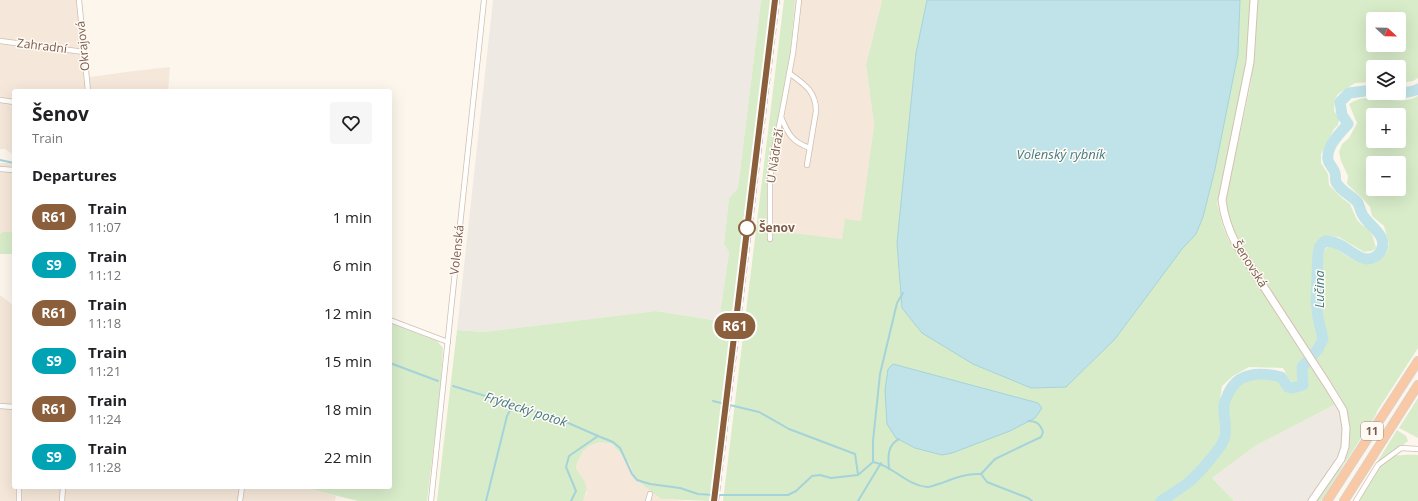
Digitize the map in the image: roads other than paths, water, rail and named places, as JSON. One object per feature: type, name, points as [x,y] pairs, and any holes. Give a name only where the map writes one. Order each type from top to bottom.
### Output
[{"type":"highway","name":"11","points":[[1327,501],[1418,361]]},
{"type":"highway","name":"11","points":[[1344,501],[1418,385]]},
{"type":"main road","name":"Šenovská","points":[[1254,0],[1250,62],[1222,200],[1224,214],[1229,230],[1236,244],[1327,384],[1342,410],[1346,428],[1345,447],[1341,459],[1312,501]]},
{"type":"street","name":"Okrajová","points":[[79,0],[88,89]]},
{"type":"street","name":"Volenská","points":[[431,501],[484,0]]},
{"type":"street","name":"U Nádraží","points":[[770,239],[770,179],[774,149],[789,73],[799,0]]},
{"type":"street","name":"Zahradní","points":[[0,41],[84,52]]},
{"type":"street","points":[[789,73],[803,82],[813,94],[816,102],[808,165]]},
{"type":"street","points":[[0,100],[12,102]]},
{"type":"street","points":[[781,117],[785,128],[795,142],[810,148]]},
{"type":"street","points":[[0,169],[12,170]]},
{"type":"street","points":[[392,321],[448,342]]},
{"type":"street","points":[[0,406],[12,407]]},
{"type":"street","points":[[1356,501],[1378,465],[1401,448],[1418,449]]},
{"type":"street","points":[[19,489],[19,501]]},
{"type":"street","points":[[62,501],[63,489]]},
{"type":"street","points":[[240,501],[242,489]]},
{"type":"street","points":[[648,501],[650,494]]},
{"type":"water","name":"Volenský rybník","points":[[927,0],[1240,0],[1238,54],[1215,169],[1203,217],[1196,234],[1182,249],[1115,339],[1066,387],[1031,388],[973,364],[922,333],[902,308],[897,243],[916,53]]},
{"type":"water","points":[[893,364],[1038,403],[1042,408],[1035,418],[1010,431],[952,453],[942,455],[915,448],[896,438],[887,424],[885,390],[888,369]]},
{"type":"waterway","name":"Lučina","points":[[1406,92],[1418,89]]},
{"type":"waterway","name":"Lučina","points":[[1161,501],[1193,479],[1222,443],[1226,431],[1224,404],[1232,386],[1238,381],[1251,375],[1266,374],[1281,377],[1288,387],[1293,388],[1303,385],[1302,367],[1318,349],[1323,339],[1318,318],[1316,299],[1318,254],[1320,246],[1325,241],[1332,242],[1343,246],[1357,256],[1367,259],[1375,257],[1380,252],[1383,242],[1381,237],[1364,217],[1358,203],[1338,185],[1334,171],[1328,160],[1331,145],[1348,124],[1342,115],[1340,102],[1349,93],[1366,91]]},
{"type":"waterway","name":"Frýdecký potok","points":[[0,160],[12,163]]},
{"type":"waterway","points":[[873,462],[873,441],[880,374],[897,303],[903,293]]},
{"type":"waterway","name":"Frýdecký potok","points":[[392,364],[438,381]]},
{"type":"waterway","name":"Frýdecký potok","points":[[453,386],[557,418],[598,436]]},
{"type":"waterway","points":[[713,401],[759,412],[789,429],[855,454],[858,474]]},
{"type":"waterway","points":[[486,501],[507,416],[513,405]]},
{"type":"waterway","points":[[981,474],[995,459],[1041,437],[1043,432],[1041,427],[1036,422],[1028,421]]},
{"type":"waterway","points":[[571,501],[576,491],[566,467],[569,456],[598,436],[613,442],[620,448],[632,474],[637,480],[650,484],[680,488],[698,494],[788,495],[796,491],[812,476],[820,475],[831,478],[858,475],[873,462],[886,467],[912,483],[927,487],[966,475],[981,474],[987,482],[1028,498],[1032,501]]},
{"type":"waterway","points":[[889,469],[890,448],[899,439]]},
{"type":"waterway","points":[[858,501],[881,463]]},
{"type":"railway","points":[[718,501],[779,0]]},
{"type":"train","name":"R61","points":[[714,501],[775,0]]},
{"type":"place","name":"Šenov","points":[[747,228]]}]
